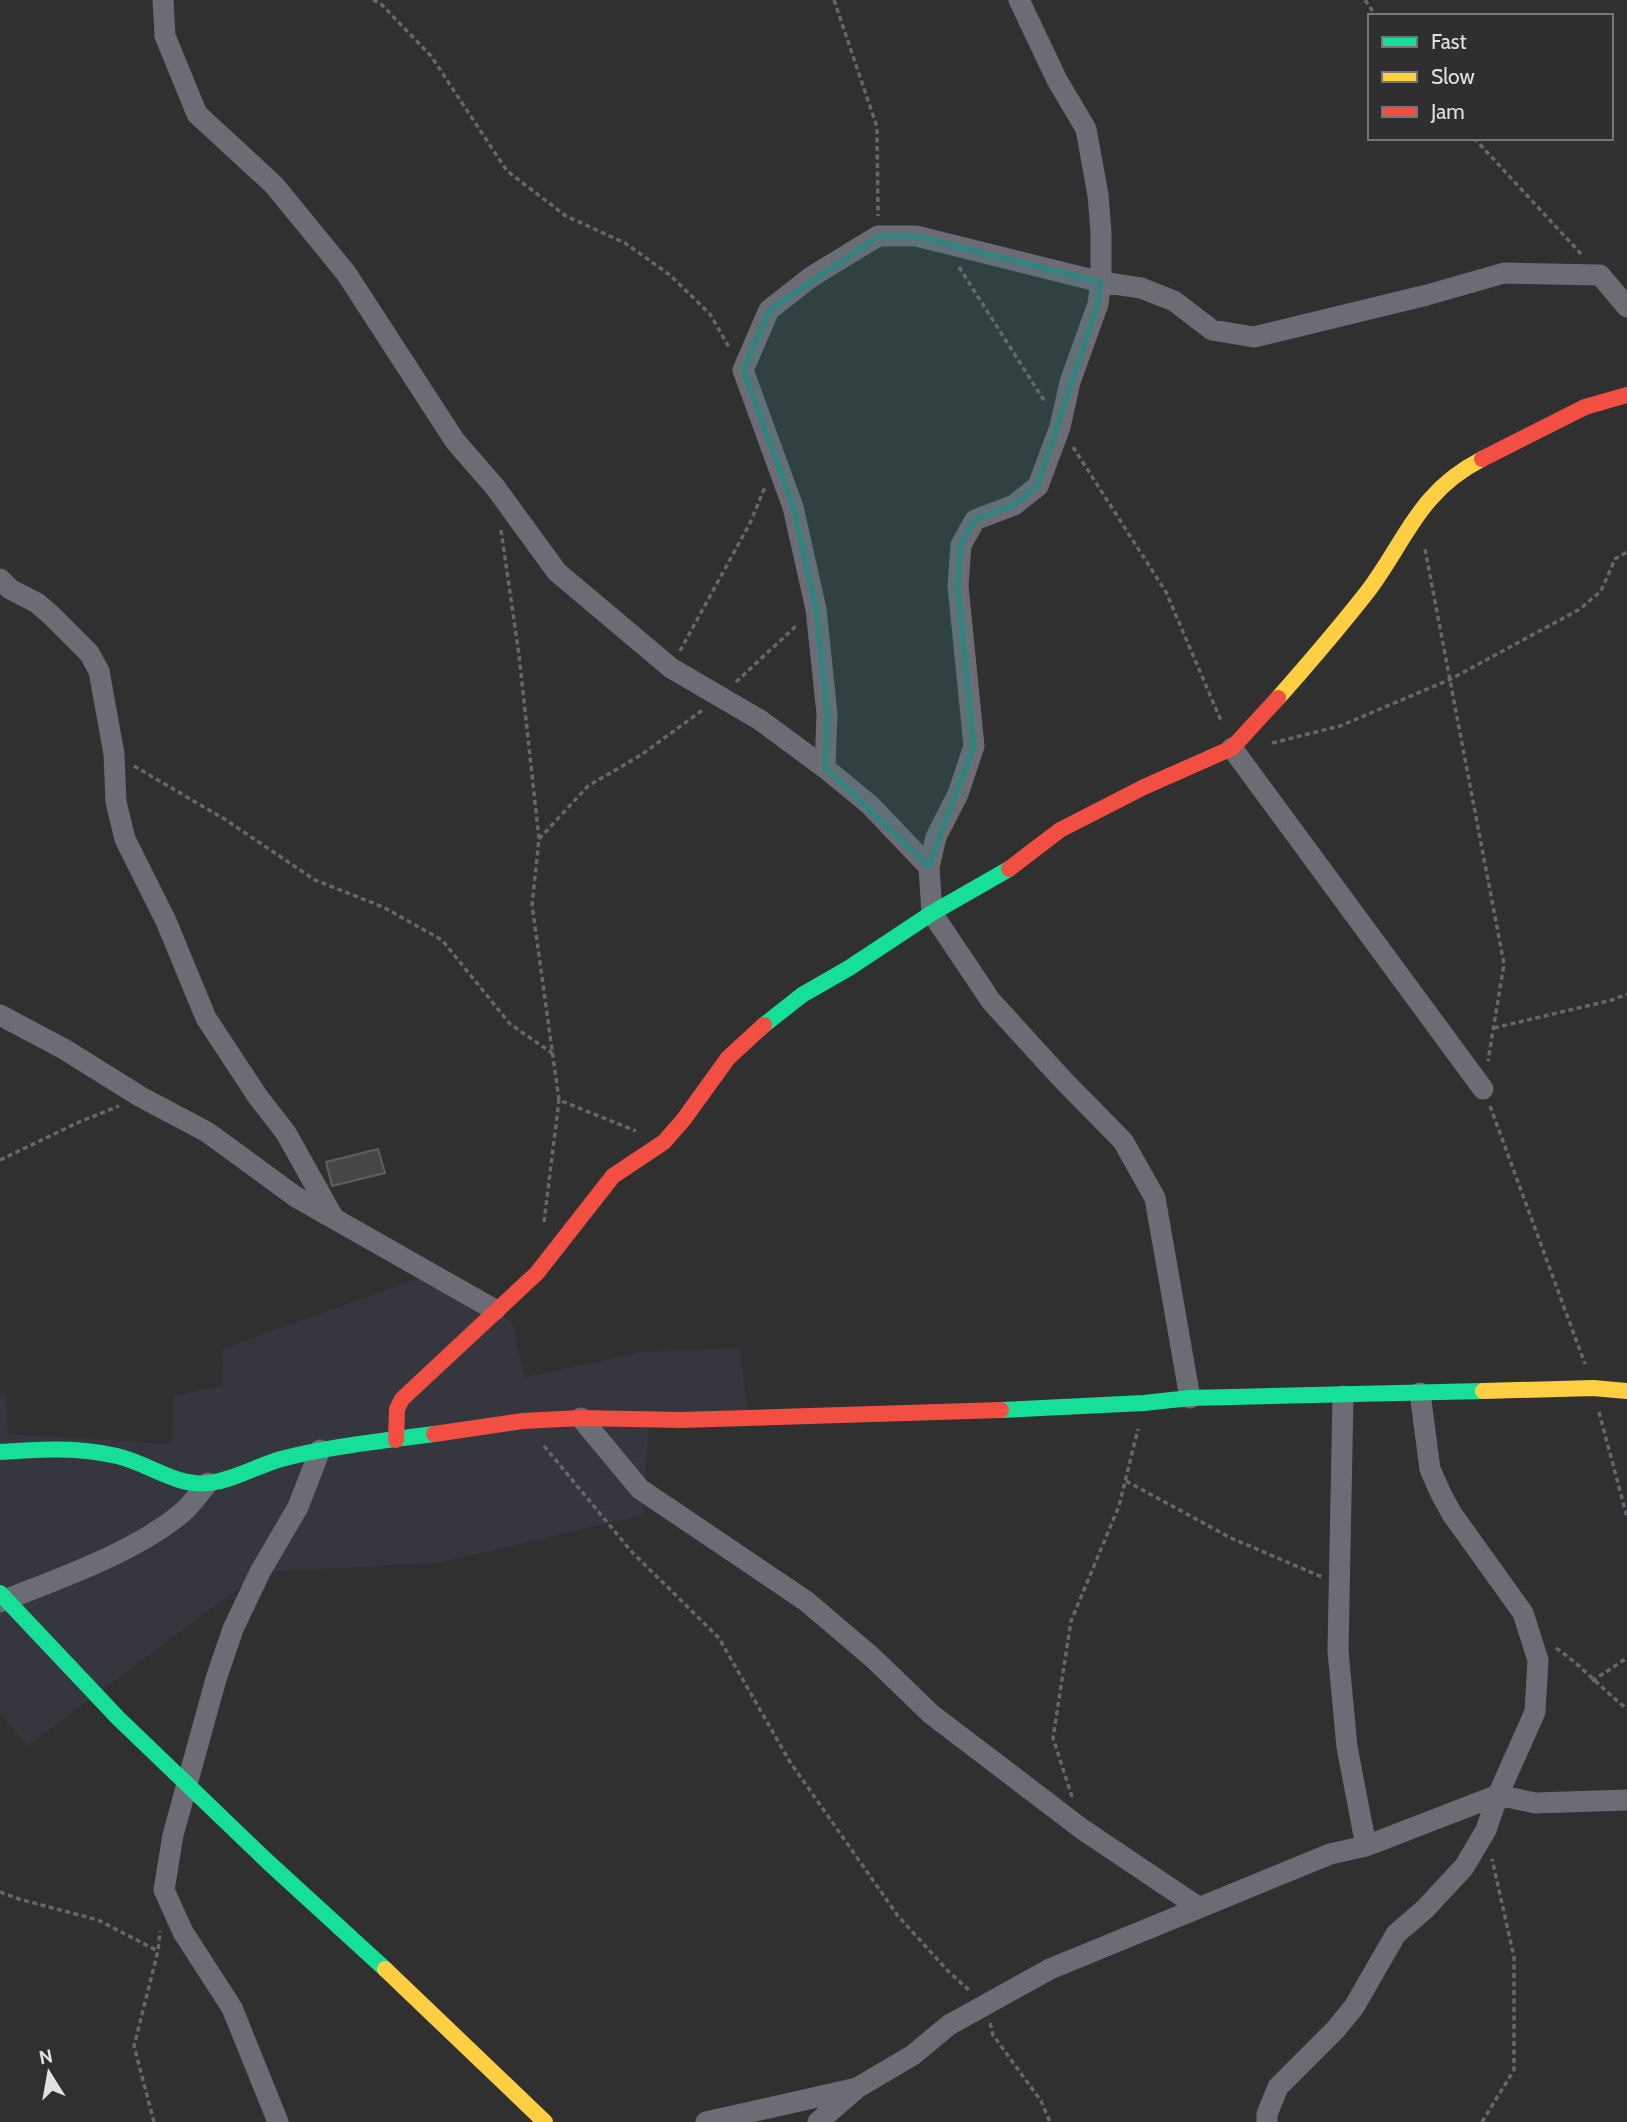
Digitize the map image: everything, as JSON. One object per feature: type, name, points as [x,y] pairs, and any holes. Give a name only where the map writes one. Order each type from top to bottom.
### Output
[{"type":"street","points":[[163,0],[165,36],[197,114],[274,185],[346,273],[455,441],[495,487],[557,572],[671,668],[760,720],[825,768],[870,806],[929,867]]},
{"type":"street","points":[[1019,0],[1057,80],[1086,129],[1098,195],[1101,282],[1098,304],[1070,382],[1060,427],[1038,486],[1014,505],[975,520],[961,545],[958,586],[974,747],[958,794],[936,837],[929,867],[932,913],[991,1001],[1123,1141],[1155,1198],[1190,1398]]},
{"type":"street","points":[[825,768],[827,714],[816,609],[793,507],[743,370],[769,310],[811,277],[878,236],[916,236],[1101,282],[1141,288],[1174,301],[1212,330],[1254,337],[1427,295],[1504,273],[1600,275],[1627,307]]},
{"type":"street","points":[[396,1440],[397,1409],[402,1399],[537,1273],[613,1176],[664,1142],[728,1058],[746,1040],[802,995],[849,968],[932,913],[1001,875],[1060,830],[1236,745],[1348,616],[1370,588],[1417,513],[1435,493],[1465,468],[1585,407],[1627,395]]},
{"type":"street","points":[[0,579],[10,589],[37,603],[89,653],[99,671],[114,754],[116,802],[125,839],[166,921],[206,1018],[258,1097],[286,1133],[333,1217]]},
{"type":"street","points":[[1236,745],[1483,1089]]},
{"type":"street","points":[[0,1016],[64,1049],[141,1097],[207,1132],[296,1197],[495,1310]]},
{"type":"street","points":[[0,1452],[50,1448],[120,1456],[179,1480],[208,1483],[278,1460],[320,1450],[523,1421],[581,1418],[681,1420],[983,1411],[1144,1403],[1190,1398],[1593,1388],[1627,1391]]},
{"type":"street","points":[[1267,2122],[1267,2114],[1278,2087],[1336,2029],[1354,2007],[1396,1934],[1447,1887],[1464,1867],[1486,1830],[1498,1795],[1535,1712],[1538,1660],[1523,1613],[1452,1514],[1435,1482],[1430,1469],[1420,1393]]},
{"type":"street","points":[[1343,1396],[1338,1651],[1347,1746],[1366,1846]]},
{"type":"street","points":[[581,1418],[640,1489],[806,1601],[873,1658],[931,1714],[1082,1829],[1198,1906]]},
{"type":"street","points":[[278,2122],[232,2008],[183,1932],[164,1891],[173,1835],[216,1679],[233,1629],[260,1572],[298,1507],[320,1450]]},
{"type":"street","points":[[208,1483],[185,1510],[161,1529],[115,1554],[2,1598],[118,1718],[545,2122]]},
{"type":"street","points":[[818,2122],[857,2088],[913,2055],[949,2025],[1050,1969],[1198,1906],[1330,1854],[1366,1846],[1498,1795],[1535,1803],[1627,1800]]},
{"type":"street","points":[[706,2122],[857,2088]]},
{"type":"path","points":[[373,0],[381,4],[431,56],[507,171],[566,216],[625,243],[670,275],[710,314],[743,370]]},
{"type":"path","points":[[834,0],[877,127],[878,236]]},
{"type":"path","points":[[1476,140],[1600,275]]},
{"type":"path","points":[[946,244],[1166,592],[1236,745],[1263,746],[1340,726],[1451,679],[1580,609],[1601,591],[1615,559],[1627,552]]},
{"type":"path","points":[[671,668],[750,523],[776,462]]},
{"type":"path","points":[[1417,513],[1504,964],[1483,1089],[1593,1388],[1627,1517]]},
{"type":"path","points":[[500,526],[519,655],[539,839],[532,905],[559,1100],[542,1233]]},
{"type":"path","points":[[539,839],[588,786],[641,755],[721,697],[777,642],[816,609]]},
{"type":"path","points":[[114,754],[226,820],[315,880],[383,907],[442,940],[510,1024],[552,1053]]},
{"type":"path","points":[[1494,1028],[1627,994]]},
{"type":"path","points":[[0,1160],[79,1122],[141,1097]]},
{"type":"path","points":[[559,1100],[664,1142]]},
{"type":"path","points":[[1082,1829],[1053,1738],[1071,1621],[1119,1506],[1144,1403]]},
{"type":"path","points":[[523,1421],[631,1551],[719,1638],[790,1762],[898,1916],[949,1972],[986,2005],[993,2035],[1041,2101],[1050,2122]]},
{"type":"path","points":[[1126,1481],[1231,1538],[1307,1572],[1340,1583]]},
{"type":"path","points":[[1528,1629],[1583,1667],[1592,1681],[1627,1709]]},
{"type":"path","points":[[1592,1681],[1627,1658]]},
{"type":"path","points":[[1482,2122],[1514,2070],[1514,1957],[1486,1830]]},
{"type":"path","points":[[0,1892],[98,1920],[158,1951]]},
{"type":"path","points":[[154,2122],[134,2046],[158,1951],[160,1927]]},
{"type":"highlighted area","points":[[878,236],[916,236],[1101,282],[1098,304],[1038,486],[1014,505],[975,520],[961,545],[958,586],[974,746],[929,867],[825,768],[827,714],[816,609],[793,507],[743,370],[769,310]]},
{"type":"shaded area","points":[[431,1274],[495,1310],[512,1323],[525,1377],[644,1352],[740,1348],[748,1418],[649,1419],[643,1515],[437,1563],[260,1572],[28,1746],[0,1714],[0,1394],[6,1393],[8,1434],[172,1444],[174,1396],[222,1386],[223,1349]]},
{"type":"building","points":[[378,1149],[385,1173],[332,1186],[326,1162]]},
{"type":"traffic: fast","points":[[764,1025],[802,995],[849,968],[932,913],[1009,869]]},
{"type":"traffic: fast","points":[[1001,1410],[1190,1398],[1483,1391]]},
{"type":"traffic: fast","points":[[0,1452],[59,1450],[103,1453],[128,1459],[174,1478],[209,1483],[300,1454],[434,1434]]},
{"type":"traffic: fast","points":[[0,1593],[118,1718],[268,1862],[385,1969]]},
{"type":"traffic: slow","points":[[1278,698],[1368,591],[1428,502],[1460,472],[1482,459]]},
{"type":"traffic: slow","points":[[1483,1391],[1593,1388],[1627,1391]]},
{"type":"traffic: slow","points":[[385,1969],[545,2122]]},
{"type":"traffic: jam","points":[[1482,459],[1585,407],[1627,395]]},
{"type":"traffic: jam","points":[[1009,869],[1060,830],[1144,787],[1232,748],[1278,698]]},
{"type":"traffic: jam","points":[[396,1440],[397,1409],[402,1399],[537,1273],[613,1176],[664,1142],[728,1058],[764,1025]]},
{"type":"traffic: jam","points":[[434,1434],[523,1421],[581,1418],[681,1420],[1001,1410]]}]
